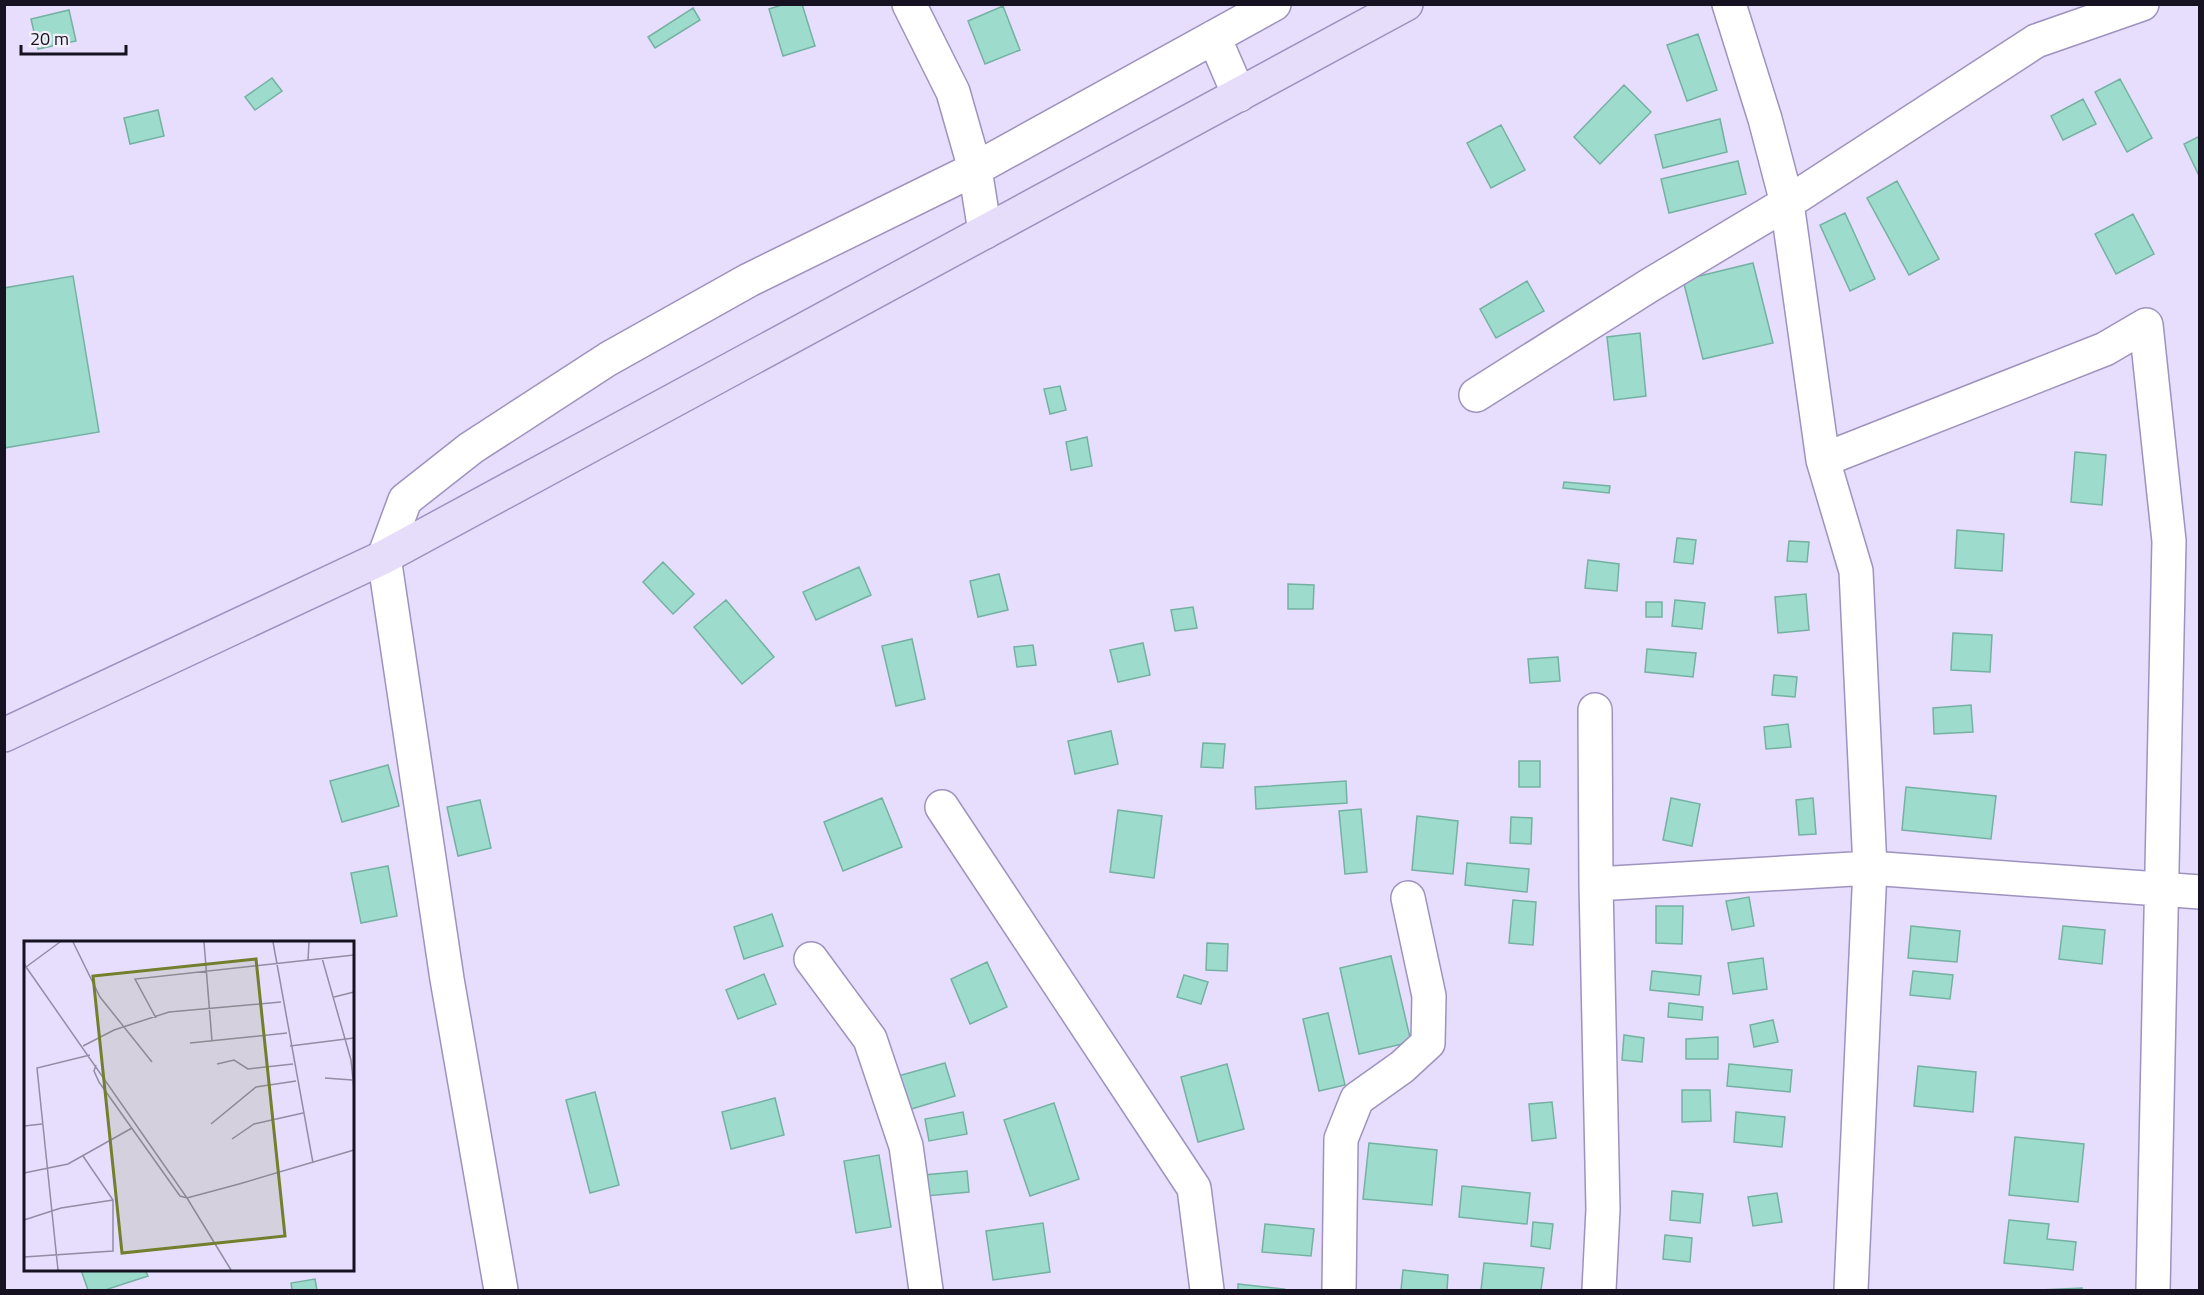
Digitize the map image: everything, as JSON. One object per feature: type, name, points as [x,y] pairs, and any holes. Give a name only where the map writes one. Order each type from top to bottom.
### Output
[{"type":"main road","points":[[4,735],[384,557],[1406,4]]},
{"type":"street","points":[[909,4],[953,92],[975,169],[985,232]]},
{"type":"street","points":[[501,1290],[447,979],[384,557],[405,500],[471,448],[608,359],[749,280],[975,169],[1274,4]]},
{"type":"street","points":[[1729,4],[1765,119],[1787,203],[1823,460],[1856,571],[1870,868],[1851,1290]]},
{"type":"street","points":[[1476,395],[1650,285],[1787,203],[2036,41],[2142,4]]},
{"type":"street","points":[[1214,37],[1239,95]]},
{"type":"street","points":[[1823,460],[2105,349],[2146,325],[2169,541],[2153,1290]]},
{"type":"street","points":[[1595,710],[1603,1209],[1599,1290]]},
{"type":"street","points":[[942,807],[1194,1188],[1207,1290]]},
{"type":"street","points":[[1596,884],[1870,868],[2199,892]]},
{"type":"street","points":[[1339,1290],[1341,1140],[1357,1099],[1402,1067],[1428,1043],[1429,996],[1408,898]]},
{"type":"street","points":[[811,959],[870,1039],[906,1146],[926,1290]]},
{"type":"building","points":[[785,4],[802,4],[815,46],[783,56],[769,9]]},
{"type":"building","points":[[1003,6],[1020,50],[985,64],[968,21]]},
{"type":"building","points":[[693,8],[700,20],[655,48],[648,37]]},
{"type":"building","points":[[69,10],[76,41],[38,49],[31,19]]},
{"type":"building","points":[[1698,34],[1717,90],[1687,101],[1667,45]]},
{"type":"building","points":[[272,78],[282,91],[255,110],[245,97]]},
{"type":"building","points":[[2120,79],[2152,138],[2127,152],[2095,92]]},
{"type":"building","points":[[1624,85],[1651,112],[1600,164],[1574,137]]},
{"type":"building","points":[[2083,99],[2096,124],[2063,140],[2051,116]]},
{"type":"building","points":[[158,110],[164,136],[130,144],[124,118]]},
{"type":"building","points":[[1720,119],[1727,152],[1663,168],[1655,135]]},
{"type":"building","points":[[1501,125],[1525,170],[1491,188],[1467,143]]},
{"type":"building","points":[[2200,136],[2200,178],[2184,144]]},
{"type":"building","points":[[1738,161],[1746,194],[1669,213],[1661,179]]},
{"type":"building","points":[[1897,181],[1939,259],[1909,275],[1867,198]]},
{"type":"building","points":[[1845,213],[1875,279],[1850,291],[1820,225]]},
{"type":"building","points":[[2133,214],[2154,254],[2116,274],[2095,234]]},
{"type":"building","points":[[1753,263],[1773,343],[1703,359],[1683,280]]},
{"type":"building","points":[[73,276],[99,432],[4,448],[4,288]]},
{"type":"building","points":[[1527,281],[1544,311],[1496,338],[1480,309]]},
{"type":"building","points":[[1640,333],[1646,396],[1614,400],[1607,337]]},
{"type":"building","points":[[1060,386],[1066,410],[1050,414],[1044,389]]},
{"type":"building","points":[[1087,437],[1092,466],[1071,470],[1066,442]]},
{"type":"building","points":[[2075,452],[2106,455],[2102,505],[2071,502]]},
{"type":"building","points":[[1564,482],[1610,486],[1609,493],[1563,488]]},
{"type":"building","points":[[1957,530],[2004,534],[2002,571],[1955,568]]},
{"type":"building","points":[[1677,538],[1696,540],[1693,564],[1674,562]]},
{"type":"building","points":[[1789,541],[1809,542],[1807,562],[1787,561]]},
{"type":"building","points":[[1588,560],[1619,564],[1617,591],[1585,588]]},
{"type":"building","points":[[663,562],[694,594],[673,614],[643,582]]},
{"type":"building","points":[[859,567],[871,595],[816,620],[803,592]]},
{"type":"building","points":[[999,574],[1008,610],[978,617],[970,581]]},
{"type":"building","points":[[1288,584],[1314,585],[1313,609],[1288,609]]},
{"type":"building","points":[[1806,594],[1809,630],[1778,633],[1775,597]]},
{"type":"building","points":[[726,600],[774,657],[742,684],[694,627]]},
{"type":"building","points":[[1675,600],[1705,603],[1702,629],[1672,626]]},
{"type":"building","points":[[1646,602],[1662,602],[1662,617],[1646,617]]},
{"type":"building","points":[[1193,607],[1197,628],[1175,631],[1171,610]]},
{"type":"building","points":[[1953,633],[1992,635],[1990,672],[1951,670]]},
{"type":"building","points":[[912,639],[925,699],[896,706],[882,646]]},
{"type":"building","points":[[1143,643],[1150,675],[1118,682],[1110,650]]},
{"type":"building","points":[[1033,645],[1036,665],[1017,667],[1014,647]]},
{"type":"building","points":[[1647,649],[1696,653],[1693,677],[1645,672]]},
{"type":"building","points":[[1558,657],[1560,681],[1530,683],[1528,659]]},
{"type":"building","points":[[1774,675],[1797,677],[1795,697],[1772,695]]},
{"type":"building","points":[[1971,705],[1973,732],[1934,734],[1933,708]]},
{"type":"building","points":[[1788,724],[1791,747],[1766,749],[1764,727]]},
{"type":"building","points":[[1111,731],[1118,764],[1075,774],[1068,741]]},
{"type":"building","points":[[1203,743],[1225,744],[1223,768],[1201,767]]},
{"type":"building","points":[[1519,761],[1540,761],[1540,787],[1519,787]]},
{"type":"building","points":[[388,765],[399,806],[342,822],[330,781]]},
{"type":"building","points":[[1346,781],[1347,803],[1256,809],[1255,787]]},
{"type":"building","points":[[1906,787],[1996,796],[1991,839],[1902,830]]},
{"type":"building","points":[[882,798],[902,847],[843,871],[824,822]]},
{"type":"building","points":[[1671,798],[1700,804],[1692,846],[1663,840]]},
{"type":"building","points":[[1813,798],[1816,834],[1799,835],[1796,800]]},
{"type":"building","points":[[480,800],[491,848],[458,856],[447,807]]},
{"type":"building","points":[[1361,809],[1367,872],[1345,874],[1339,811]]},
{"type":"building","points":[[1118,810],[1162,816],[1154,878],[1110,872]]},
{"type":"building","points":[[1417,816],[1458,821],[1453,874],[1412,870]]},
{"type":"building","points":[[1511,817],[1532,818],[1531,844],[1510,843]]},
{"type":"building","points":[[1467,863],[1529,869],[1527,892],[1465,885]]},
{"type":"building","points":[[388,866],[397,916],[361,923],[351,873]]},
{"type":"building","points":[[1749,897],[1754,926],[1732,930],[1726,901]]},
{"type":"building","points":[[1513,900],[1536,902],[1533,945],[1509,943]]},
{"type":"building","points":[[1656,906],[1683,906],[1682,944],[1656,943]]},
{"type":"building","points":[[772,914],[783,946],[744,959],[734,927]]},
{"type":"building","points":[[1911,926],[1960,931],[1957,962],[1908,958]]},
{"type":"building","points":[[2063,926],[2105,930],[2102,964],[2059,959]]},
{"type":"building","points":[[1207,943],[1228,944],[1227,971],[1206,970]]},
{"type":"building","points":[[1391,956],[1411,1042],[1359,1054],[1340,968]]},
{"type":"building","points":[[1763,958],[1767,989],[1733,994],[1728,963]]},
{"type":"building","points":[[987,962],[1007,1007],[970,1024],[951,979]]},
{"type":"building","points":[[1652,971],[1701,976],[1699,995],[1650,990]]},
{"type":"building","points":[[1913,971],[1953,975],[1950,999],[1910,995]]},
{"type":"building","points":[[764,974],[776,1004],[738,1019],[726,990]]},
{"type":"building","points":[[1184,975],[1208,982],[1201,1004],[1177,997]]},
{"type":"building","points":[[1669,1003],[1703,1007],[1702,1020],[1668,1017]]},
{"type":"building","points":[[1328,1013],[1345,1085],[1319,1091],[1303,1019]]},
{"type":"building","points":[[1773,1020],[1778,1042],[1754,1047],[1750,1025]]},
{"type":"building","points":[[1624,1035],[1644,1038],[1642,1062],[1622,1060]]},
{"type":"building","points":[[1718,1037],[1718,1059],[1686,1059],[1686,1039]]},
{"type":"building","points":[[945,1063],[955,1096],[908,1110],[898,1076]]},
{"type":"building","points":[[1227,1064],[1244,1129],[1198,1142],[1181,1077]]},
{"type":"building","points":[[1729,1064],[1792,1070],[1790,1092],[1727,1086]]},
{"type":"building","points":[[1918,1066],[1976,1072],[1973,1112],[1914,1106]]},
{"type":"building","points":[[1682,1090],[1710,1090],[1711,1121],[1682,1122]]},
{"type":"building","points":[[595,1092],[619,1185],[590,1193],[566,1100]]},
{"type":"building","points":[[775,1098],[784,1135],[731,1149],[722,1112]]},
{"type":"building","points":[[1552,1102],[1556,1138],[1532,1141],[1529,1104]]},
{"type":"building","points":[[1054,1103],[1079,1179],[1030,1196],[1004,1120]]},
{"type":"building","points":[[963,1112],[967,1134],[929,1141],[925,1119]]},
{"type":"building","points":[[1736,1112],[1785,1117],[1782,1147],[1734,1142]]},
{"type":"building","points":[[2015,1137],[2084,1144],[2078,1202],[2009,1195]]},
{"type":"building","points":[[1369,1143],[1437,1150],[1432,1205],[1363,1199]]},
{"type":"building","points":[[879,1155],[891,1227],[856,1233],[844,1161]]},
{"type":"building","points":[[967,1171],[969,1192],[926,1196],[923,1175]]},
{"type":"building","points":[[1462,1186],[1530,1193],[1527,1224],[1459,1217]]},
{"type":"building","points":[[1672,1191],[1703,1194],[1700,1223],[1670,1220]]},
{"type":"building","points":[[1777,1193],[1782,1222],[1753,1226],[1748,1197]]},
{"type":"building","points":[[2009,1220],[2049,1224],[2047,1239],[2076,1242],[2073,1270],[2004,1263]]},
{"type":"building","points":[[1533,1222],[1553,1224],[1550,1249],[1531,1246]]},
{"type":"building","points":[[1043,1223],[1050,1272],[993,1280],[986,1231]]},
{"type":"building","points":[[1265,1224],[1314,1229],[1311,1256],[1262,1252]]},
{"type":"building","points":[[1665,1235],[1692,1238],[1690,1262],[1663,1259]]},
{"type":"building","points":[[1484,1263],[1544,1268],[1541,1290],[1481,1290]]},
{"type":"building","points":[[1403,1270],[1448,1275],[1447,1290],[1401,1290]]},
{"type":"building","points":[[81,1271],[146,1271],[148,1276],[105,1290],[88,1290]]},
{"type":"building","points":[[315,1279],[317,1290],[292,1290],[291,1283]]},
{"type":"building","points":[[1238,1284],[1284,1289],[1238,1290]]},
{"type":"building","points":[[2082,1288],[2082,1290],[2040,1290]]}]
